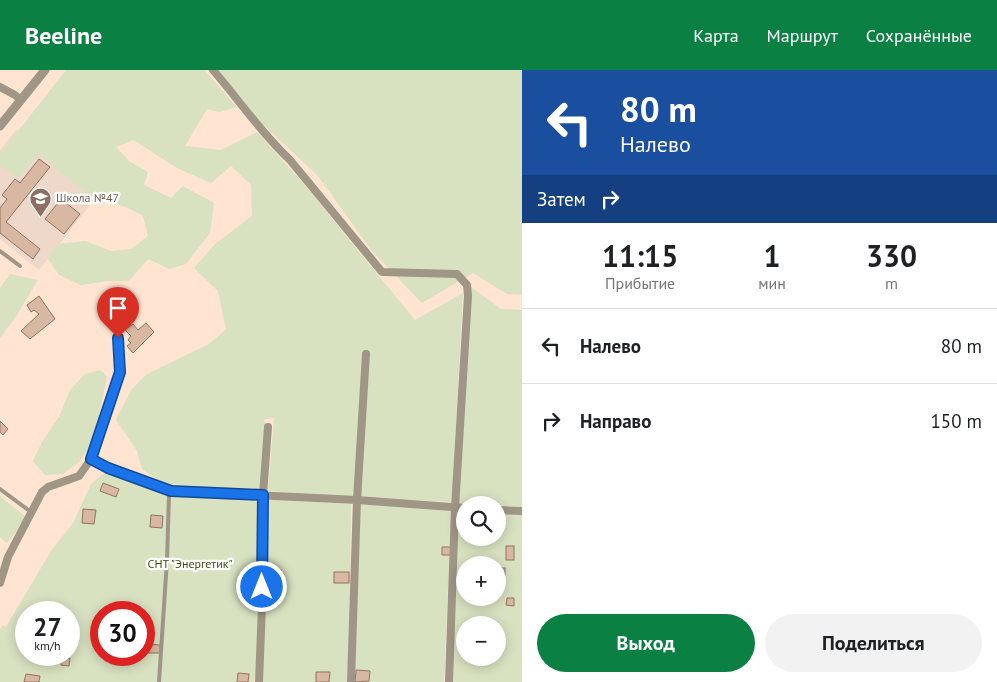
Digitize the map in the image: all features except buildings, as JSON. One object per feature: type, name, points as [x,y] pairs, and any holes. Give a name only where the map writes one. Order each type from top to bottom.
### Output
[{"type":"street","points":[[1,123],[45,70]]},
{"type":"street","points":[[213,70],[382,272],[458,274],[467,285],[468,296],[455,508],[449,682]]},
{"type":"street","points":[[0,87],[21,100]]},
{"type":"street","points":[[351,682],[357,500],[366,354]]},
{"type":"street","points":[[259,682],[263,495],[268,427]]},
{"type":"street","points":[[0,583],[8,557],[42,492],[48,487],[79,476],[91,459],[108,468],[171,491],[357,500],[455,508]]},
{"type":"street","points":[[506,510],[522,511]]},
{"type":"lane","points":[[0,251],[20,266]]},
{"type":"lane","points":[[91,459],[120,372],[118,338]]},
{"type":"lane","points":[[0,489],[32,512]]},
{"type":"lane","points":[[159,682],[169,495],[171,491]]},
{"type":"shaded area","name":"Школа №47","points":[[16,130],[98,195],[39,270],[0,239],[0,150]]},
{"type":"green space","points":[[66,70],[204,70],[237,107],[219,112],[207,109],[185,146],[221,150],[257,132],[302,182],[415,320],[463,293],[452,502],[360,498],[370,353],[366,354],[355,495],[352,498],[268,491],[274,418],[264,419],[266,428],[260,492],[173,487],[161,482],[142,469],[137,451],[116,420],[131,390],[147,374],[209,344],[226,329],[218,291],[194,268],[215,244],[252,216],[251,185],[231,166],[211,183],[179,169],[133,140],[116,147],[129,161],[148,172],[144,185],[171,198],[183,186],[214,203],[210,233],[186,264],[169,269],[148,259],[129,281],[108,281],[81,285],[59,275],[48,259],[58,244],[85,241],[111,251],[131,249],[148,236],[143,216],[128,208],[93,197],[57,170],[40,154],[18,178],[0,166],[0,154]]},
{"type":"green space","points":[[219,70],[522,70],[522,295],[507,294],[473,273],[422,303],[371,250],[318,176],[253,115]]},
{"type":"green space","points":[[10,274],[38,280],[17,315],[0,338],[0,288]]},
{"type":"green space","points":[[470,286],[501,309],[522,310],[522,507],[506,506],[506,496],[458,496]]},
{"type":"green space","points":[[100,370],[107,376],[97,425],[101,430],[79,462],[63,474],[45,475],[33,461],[42,442],[59,417],[70,390],[85,374]]},
{"type":"green space","name":"СНТ \"Энергетик\"","points":[[107,471],[169,495],[259,499],[257,659],[254,682],[0,682],[0,630],[2,625],[6,627],[15,612],[15,666],[80,666],[80,601],[21,601],[51,551],[73,523],[91,484]]},
{"type":"green space","points":[[0,496],[27,518],[7,543],[0,537]]},
{"type":"green space","name":"СНТ \"Энергетик\"","points":[[267,499],[351,504],[347,682],[262,682]]},
{"type":"green space","points":[[360,504],[451,510],[444,682],[353,682]]},
{"type":"green space","points":[[506,512],[522,513],[522,682],[449,682],[456,546],[506,546]]},
{"type":"place","name":"Школа №47","points":[[40,217]]},
{"type":"route","points":[[118,338],[120,372],[91,459],[108,468],[171,491],[263,495],[262,587]]}]
